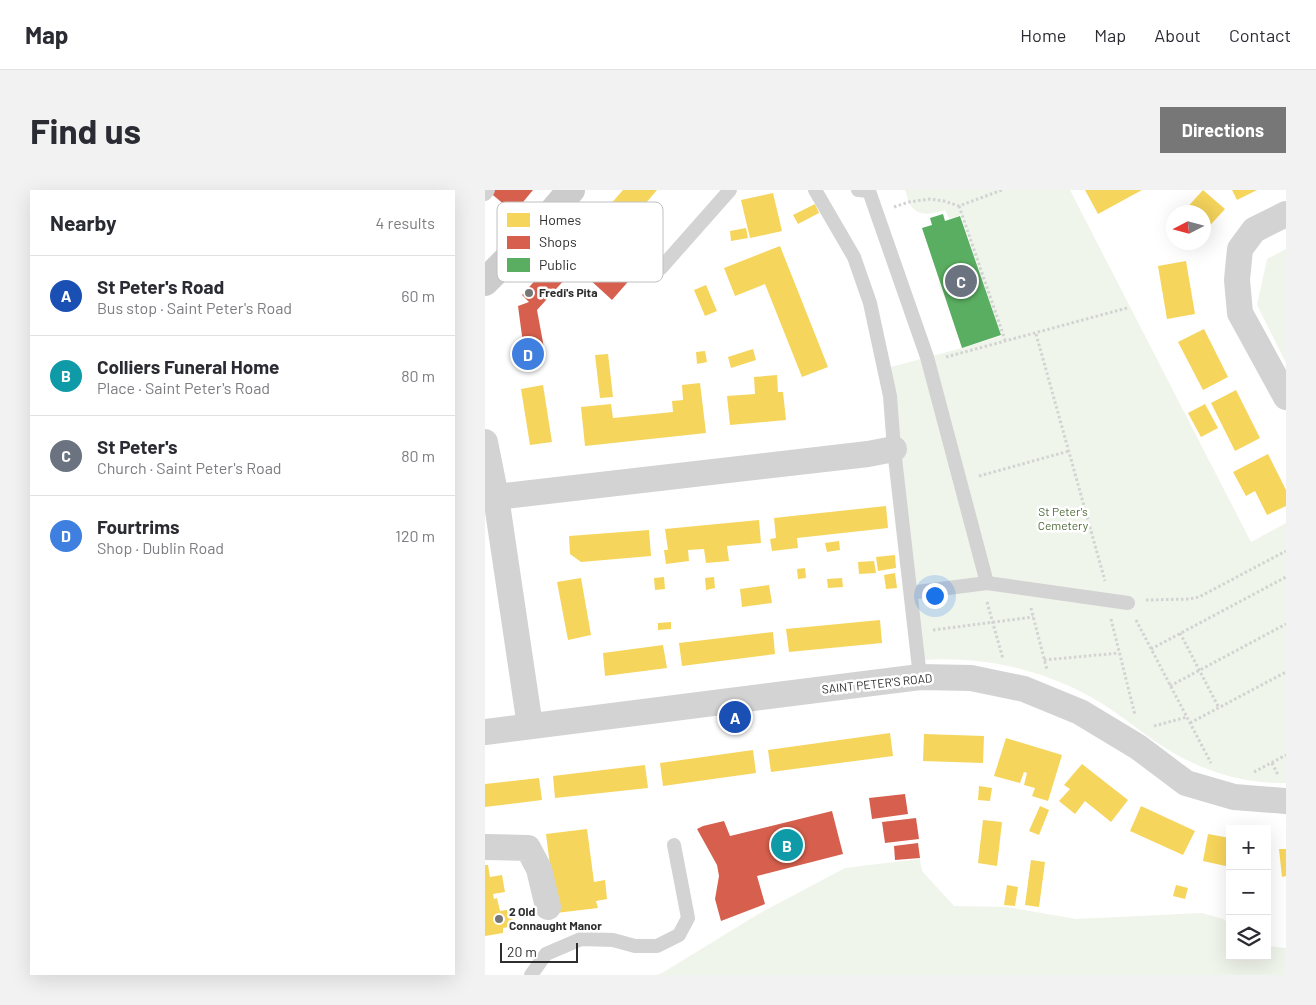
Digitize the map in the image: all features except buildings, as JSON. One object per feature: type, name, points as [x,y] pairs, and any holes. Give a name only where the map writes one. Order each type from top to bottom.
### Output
[{"type":"main road","points":[[561,202],[571,190]]},
{"type":"main road","points":[[485,282],[497,270]]},
{"type":"street","points":[[1286,214],[1253,230],[1240,249],[1237,280],[1240,313],[1286,397]]},
{"type":"street","points":[[485,442],[496,497],[530,726]]},
{"type":"street","points":[[496,497],[868,454],[893,449]]},
{"type":"street","name":"SAINT PETER'S ROAD","points":[[485,732],[920,677],[971,678],[1024,689],[1080,712],[1137,747],[1186,783],[1233,797],[1286,801]]},
{"type":"street","points":[[485,847],[528,848],[539,870],[548,907]]},
{"type":"lane","points":[[485,194],[488,190]]},
{"type":"lane","points":[[663,266],[730,190]]},
{"type":"lane","points":[[859,190],[869,191],[927,362],[984,584]]},
{"type":"lane","points":[[818,191],[854,258],[870,302],[890,396],[893,449],[920,677]]},
{"type":"lane","points":[[917,592],[984,584],[1128,603]]},
{"type":"lane","points":[[531,975],[546,954],[581,939],[613,940],[635,946],[657,946],[679,935],[688,918],[674,845]]},
{"type":"path","points":[[877,213],[909,202],[929,199],[959,206],[1002,190]]},
{"type":"path","points":[[959,206],[1005,340]]},
{"type":"path","points":[[927,362],[1127,308]]},
{"type":"path","points":[[1036,334],[1069,451],[1136,718]]},
{"type":"path","points":[[959,482],[1069,451]]},
{"type":"path","points":[[1213,766],[1128,603],[1136,600],[1189,599],[1199,597],[1286,551]]},
{"type":"path","points":[[1151,649],[1286,577]]},
{"type":"path","points":[[984,584],[1003,662]]},
{"type":"path","points":[[1027,589],[1047,673]]},
{"type":"path","points":[[925,631],[1033,617]]},
{"type":"path","points":[[1170,686],[1286,624]]},
{"type":"path","points":[[1180,633],[1219,708]]},
{"type":"path","points":[[1045,660],[1119,653]]},
{"type":"path","points":[[1191,723],[1286,672]]},
{"type":"path","points":[[1151,727],[1187,717]]},
{"type":"path","points":[[1246,776],[1286,755]]},
{"type":"green space","name":"St Peter's Cemetery","points":[[905,190],[1070,190],[1251,542],[1286,523],[1286,783],[1270,783],[1224,775],[1194,764],[1159,744],[1101,703],[1059,682],[1037,674],[992,663],[969,660],[923,660],[887,368],[1001,336],[961,215],[949,219],[945,210],[936,213],[918,212],[911,206]]},
{"type":"green space","points":[[1286,249],[1286,363],[1257,305],[1267,259]]},
{"type":"green space","points":[[920,859],[922,871],[954,906],[1007,907],[1076,919],[1202,913],[1226,921],[1226,960],[1271,960],[1271,946],[1286,948],[1286,975],[655,975],[662,973],[760,913],[845,868]]},
{"type":"place","name":"St Peter's","points":[[961,281]]},
{"type":"place","name":"Fredi's Pita","points":[[529,293]]},
{"type":"place","name":"Fourtrims","points":[[528,354]]},
{"type":"place","name":"St Peter's Road","points":[[735,717]]},
{"type":"place","name":"Colliers Funeral Home","points":[[787,845]]},
{"type":"place","name":"2 Old Connaught Manor","points":[[499,919]]}]
